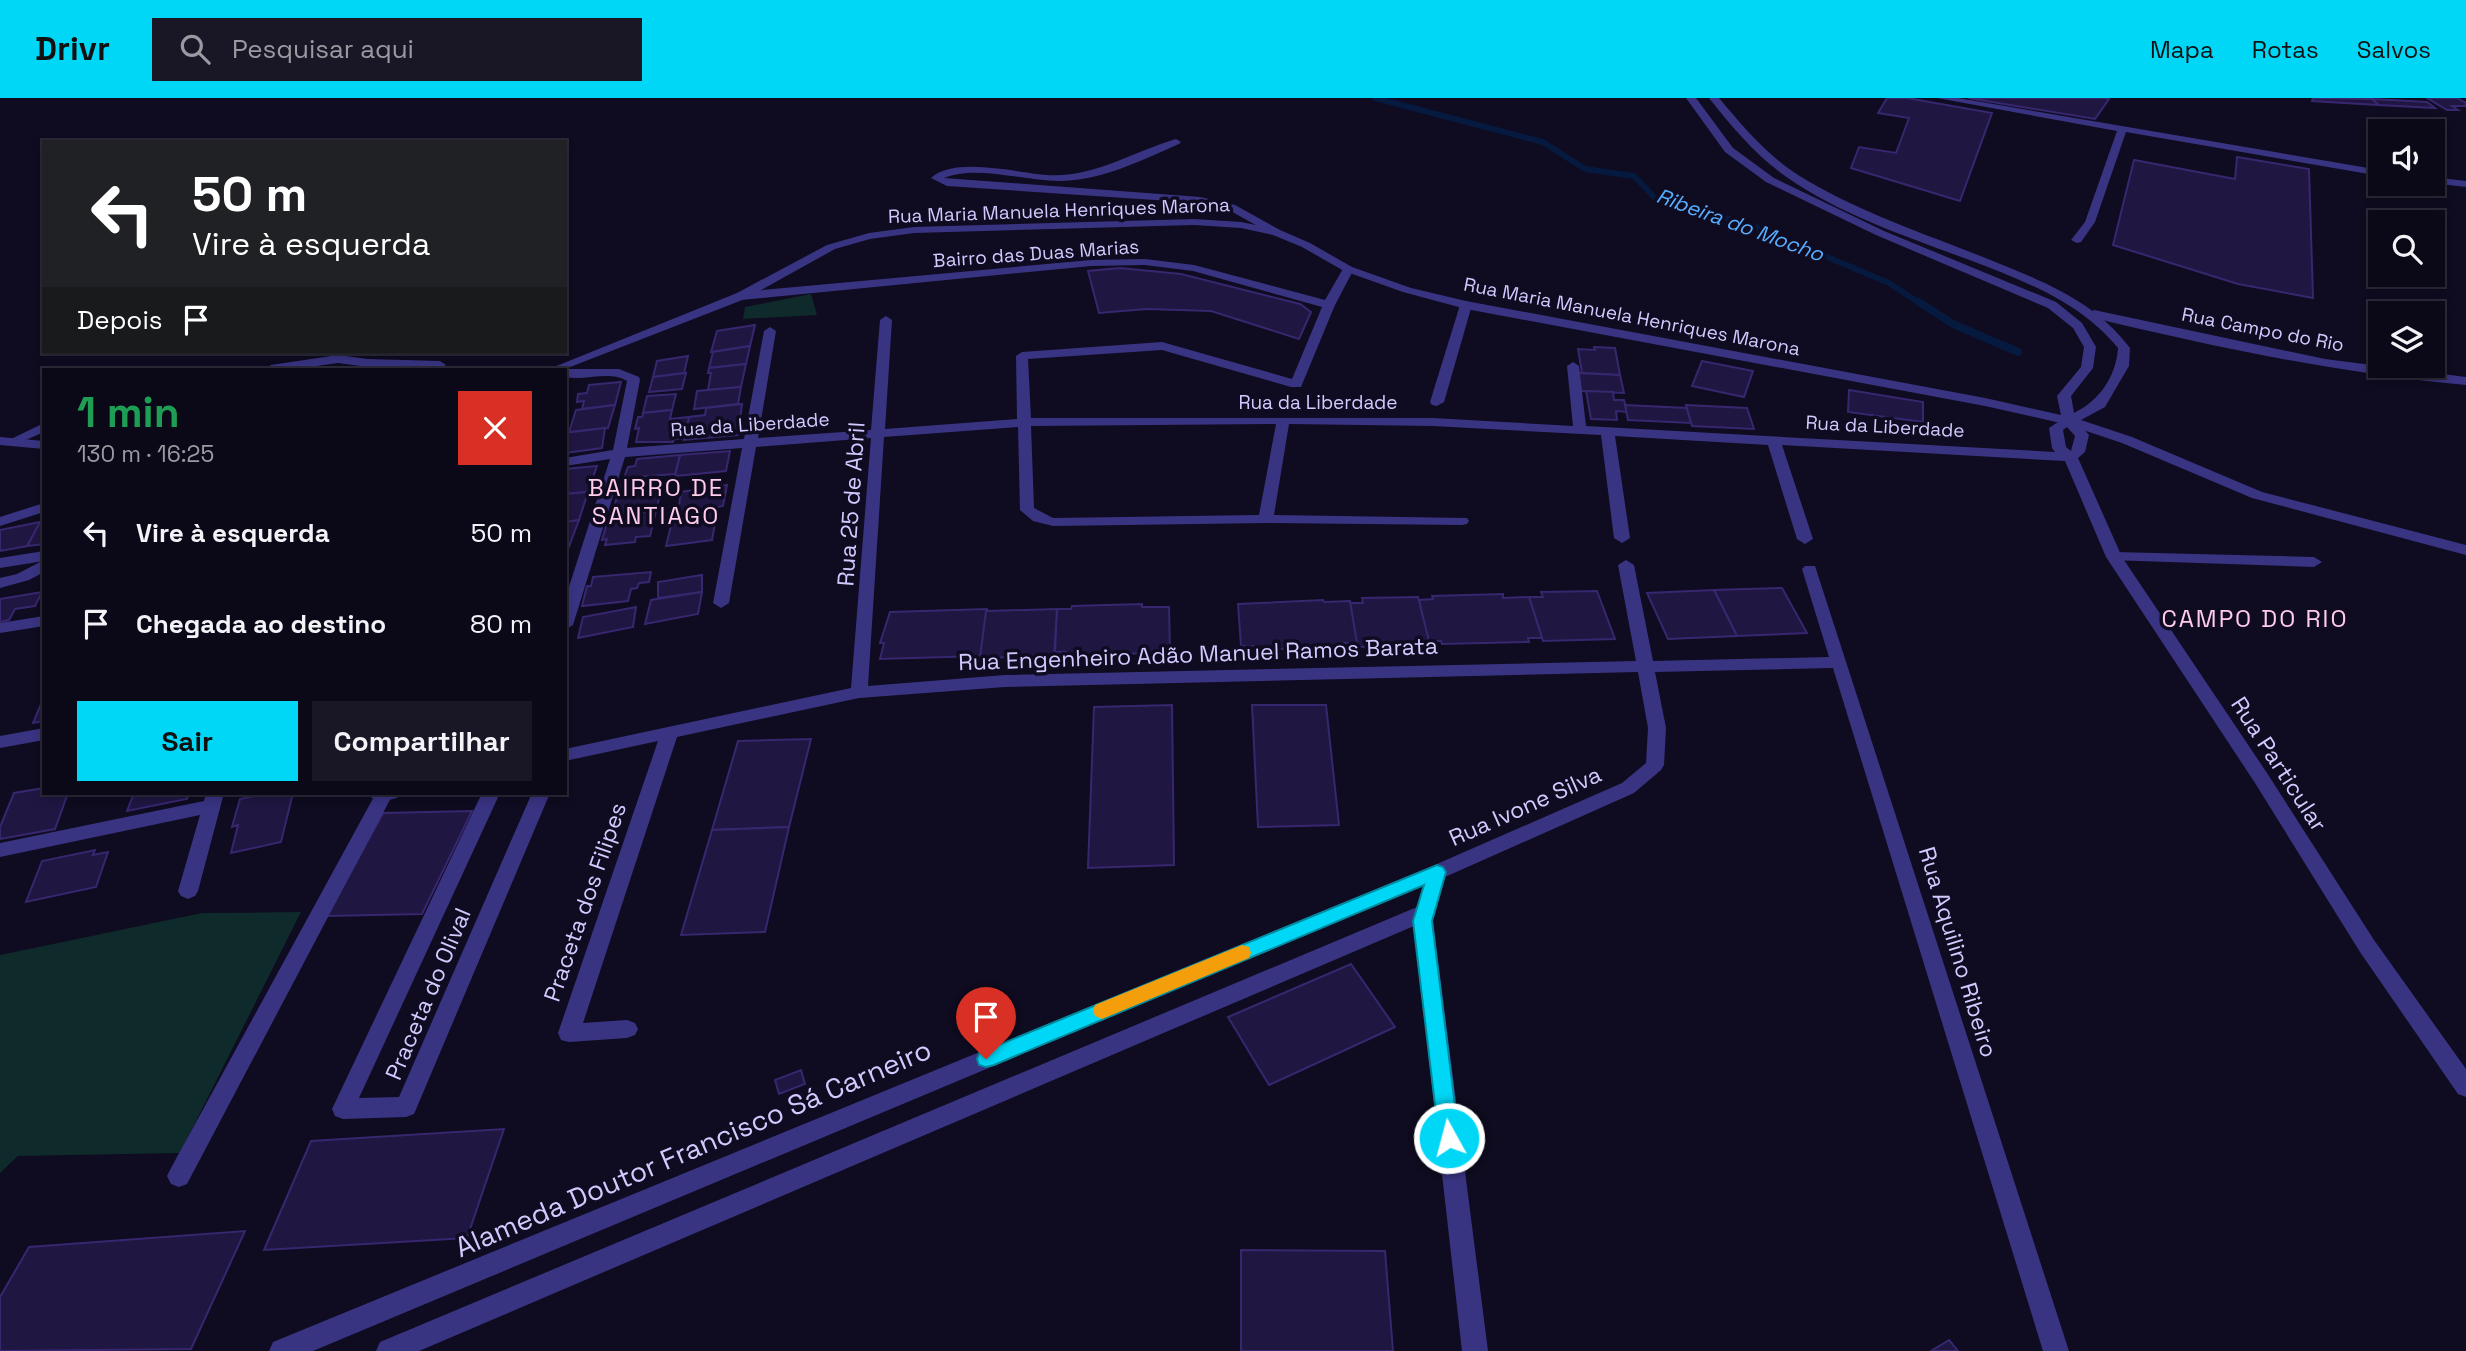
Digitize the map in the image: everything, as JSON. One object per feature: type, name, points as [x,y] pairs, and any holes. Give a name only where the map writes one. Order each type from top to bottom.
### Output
[{"type":"street","points":[[1692,98],[1729,150],[1770,180],[1880,233],[2012,286],[2052,305],[2078,326],[2090,347],[2087,368],[2064,396],[2069,422],[2082,435],[2078,452],[2070,457]]},
{"type":"street","points":[[1714,98],[1765,157],[1806,185],[2039,285],[2094,314],[2108,326],[2124,348],[2123,366],[2098,407],[2069,422]]},
{"type":"street","points":[[1942,98],[2368,171]]},
{"type":"street","points":[[2077,240],[2090,222],[2122,129]]},
{"type":"street","points":[[1176,142],[1077,176],[1050,178],[944,172],[936,178],[947,183],[1200,200],[1231,207],[1276,232]]},
{"type":"street","points":[[2445,182],[2466,184]]},
{"type":"street","name":"Rua Maria Manuela Henriques Marona","points":[[559,368],[741,296],[831,247],[869,236],[914,230],[1194,222],[1241,225],[1276,232],[1306,245],[1348,269],[1407,290],[1466,306],[1985,401],[2069,422],[2127,440],[2257,495],[2466,550]]},
{"type":"street","name":"Bairro das Duas Marias","points":[[741,296],[1091,263],[1145,262],[1194,268],[1329,305]]},
{"type":"street","points":[[1348,269],[1329,305],[1296,384],[1162,346],[1022,356],[1027,510],[1038,518],[1053,522],[1266,519],[1462,521]]},
{"type":"street","points":[[1437,402],[1466,306]]},
{"type":"street","name":"Rua Campo do Rio","points":[[2094,314],[2309,360],[2415,377],[2466,381]]},
{"type":"street","name":"Rua 25 de Abril","points":[[859,692],[886,320]]},
{"type":"street","points":[[720,603],[770,331]]},
{"type":"street","points":[[278,368],[338,359],[368,363],[440,365]]},
{"type":"street","points":[[1573,366],[1580,429]]},
{"type":"street","points":[[567,373],[581,376],[624,374],[634,380],[619,453],[567,619]]},
{"type":"street","points":[[1266,519],[1283,420]]},
{"type":"street","name":"Rua da Liberdade","points":[[567,462],[619,453],[1026,422],[1283,420],[1433,422],[1607,430],[2070,457]]},
{"type":"street","points":[[6,441],[42,428]]},
{"type":"street","points":[[1607,430],[1622,538]]},
{"type":"street","points":[[1773,439],[1805,539]]},
{"type":"street","points":[[6,441],[42,445]]},
{"type":"street","name":"Rua Particular","points":[[2070,457],[2114,558],[2261,778],[2367,946],[2466,1087]]},
{"type":"street","points":[[0,522],[42,508]]},
{"type":"street","points":[[0,563],[42,556]]},
{"type":"street","points":[[2114,558],[2314,562]]},
{"type":"street","name":"Rua Ivone Silva","points":[[1475,1351],[1423,921],[1437,872],[1628,788],[1655,765],[1657,728],[1626,565]]},
{"type":"street","points":[[0,583],[23,577],[42,566]]},
{"type":"street","name":"Rua Aquilino Ribeiro","points":[[1810,569],[2056,1351]]},
{"type":"street","points":[[0,628],[42,621]]},
{"type":"street","name":"Rua Engenheiro Adão Manuel Ramos Barata","points":[[567,755],[859,692],[1005,681],[1839,662]]},
{"type":"street","name":"Praceta dos Filipes","points":[[627,1029],[569,1033],[670,732]]},
{"type":"street","points":[[0,742],[42,734]]},
{"type":"street","points":[[179,1176],[383,795]]},
{"type":"street","name":"Praceta do Olival","points":[[490,795],[344,1109],[406,1107],[540,795]]},
{"type":"street","points":[[0,850],[213,799],[188,891]]},
{"type":"street","name":"Alameda Doutor Francisco Sá Carneiro","points":[[282,1351],[1437,872]]},
{"type":"street","points":[[389,1351],[1426,912]]},
{"type":"green space","points":[[811,294],[817,315],[743,319],[745,307]]},
{"type":"green space","points":[[301,912],[180,1153],[18,1156],[0,1173],[0,955],[202,913]]},
{"type":"building","points":[[1887,98],[1907,98],[1992,113],[1960,201],[1851,168],[1859,147],[1896,153],[1909,118],[1878,113]]},
{"type":"building","points":[[1968,98],[2105,98],[2109,99],[2095,119]]},
{"type":"building","points":[[2313,98],[2372,99],[2379,105],[2312,101]]},
{"type":"building","points":[[2427,98],[2457,98],[2466,103],[2466,106],[2452,106],[2458,110],[2447,110]]},
{"type":"building","points":[[2372,99],[2427,102],[2435,108],[2379,105]]},
{"type":"building","points":[[2237,157],[2309,169],[2313,298],[2238,284],[2113,245],[2134,160],[2235,179]]},
{"type":"building","points":[[1120,268],[1181,274],[1300,304],[1311,312],[1299,339],[1211,311],[1147,309],[1099,313],[1088,271]]},
{"type":"building","points":[[755,325],[750,346],[711,352],[717,331]]},
{"type":"building","points":[[750,346],[746,364],[709,368],[713,352]]},
{"type":"building","points":[[1594,347],[1615,348],[1620,375],[1582,373],[1578,349],[1595,350]]},
{"type":"building","points":[[688,356],[684,373],[653,377],[657,361]]},
{"type":"building","points":[[1702,361],[1753,371],[1744,397],[1692,386]]},
{"type":"building","points":[[746,364],[741,387],[708,390],[711,373],[708,373],[709,368]]},
{"type":"building","points":[[686,373],[682,389],[649,392],[653,377]]},
{"type":"building","points":[[1578,373],[1620,375],[1624,393],[1581,391]]},
{"type":"building","points":[[621,382],[615,405],[582,409],[584,401],[577,402],[578,394],[587,393],[589,385]]},
{"type":"building","points":[[741,387],[738,404],[694,409],[697,391]]},
{"type":"building","points":[[1849,390],[1923,402],[1923,422],[1848,412]]},
{"type":"building","points":[[1586,391],[1613,392],[1614,400],[1624,400],[1627,412],[1616,411],[1617,420],[1591,419]]},
{"type":"building","points":[[676,394],[672,410],[643,413],[647,396]]},
{"type":"building","points":[[742,404],[738,435],[684,440],[689,417],[705,415],[706,408]]},
{"type":"building","points":[[615,405],[608,428],[569,432],[576,410]]},
{"type":"building","points":[[1625,405],[1687,408],[1691,423],[1628,420]]},
{"type":"building","points":[[1686,405],[1747,408],[1754,429],[1692,426]]},
{"type":"building","points":[[672,410],[670,419],[689,417],[685,438],[674,439],[673,442],[636,442],[638,417],[642,417],[643,413]]},
{"type":"building","points":[[605,428],[602,448],[567,453],[567,433]]},
{"type":"building","points":[[730,451],[726,471],[675,476],[680,455]]},
{"type":"building","points":[[680,455],[675,474],[624,478],[628,467],[635,466],[637,459]]},
{"type":"building","points":[[597,466],[588,492],[567,494],[567,469]]},
{"type":"building","points":[[663,482],[656,511],[612,515],[620,486]]},
{"type":"building","points":[[727,485],[723,506],[718,507],[712,540],[666,546],[674,513],[678,512],[681,492]]},
{"type":"building","points":[[588,492],[579,520],[567,522],[567,494]]},
{"type":"building","points":[[656,511],[650,536],[636,537],[635,542],[605,545],[607,539],[602,540],[612,515]]},
{"type":"building","points":[[579,520],[567,552],[567,522]]},
{"type":"building","points":[[40,522],[42,522],[42,544],[27,546]]},
{"type":"building","points":[[40,522],[27,546],[0,551],[0,530]]},
{"type":"building","points":[[651,572],[649,582],[639,583],[637,588],[631,589],[628,601],[582,606],[587,586],[591,586],[593,577]]},
{"type":"building","points":[[702,575],[702,592],[658,598],[658,582]]},
{"type":"building","points":[[1782,588],[1807,633],[1737,636],[1714,590]]},
{"type":"building","points":[[1714,590],[1737,636],[1668,639],[1647,593]]},
{"type":"building","points":[[1597,591],[1615,639],[1543,641],[1529,597],[1543,597],[1541,592]]},
{"type":"building","points":[[42,592],[35,606],[15,609],[9,620],[0,622],[0,599]]},
{"type":"building","points":[[702,592],[698,614],[645,624],[651,600]]},
{"type":"building","points":[[1503,594],[1503,598],[1529,597],[1542,638],[1528,638],[1529,642],[1442,644],[1441,641],[1428,641],[1419,600],[1433,599],[1432,596]]},
{"type":"building","points":[[1418,597],[1430,645],[1357,647],[1350,603],[1363,603],[1362,598]]},
{"type":"building","points":[[1350,601],[1357,643],[1343,643],[1343,647],[1254,650],[1254,646],[1241,646],[1238,604]]},
{"type":"building","points":[[1142,604],[1142,607],[1169,607],[1170,649],[1157,649],[1157,653],[1116,654],[1116,651],[1106,651],[1107,655],[1065,656],[1066,652],[1055,652],[1057,609],[1071,609],[1072,606]]},
{"type":"building","points":[[636,607],[633,627],[578,638],[583,617]]},
{"type":"building","points":[[987,609],[981,656],[880,659],[884,643],[880,643],[890,612]]},
{"type":"building","points":[[1057,609],[1054,656],[980,658],[986,611]]},
{"type":"building","points":[[42,702],[42,721],[33,723]]},
{"type":"building","points":[[1172,705],[1174,865],[1088,868],[1094,707]]},
{"type":"building","points":[[1252,705],[1326,705],[1339,825],[1258,827]]},
{"type":"building","points":[[811,739],[789,827],[712,830],[738,741]]},
{"type":"building","points":[[42,788],[42,795],[67,795],[55,829],[0,839],[0,827],[14,793]]},
{"type":"building","points":[[133,795],[188,795],[187,799],[127,811]]},
{"type":"building","points":[[260,795],[293,795],[281,842],[231,853],[238,825],[232,827],[240,799]]},
{"type":"building","points":[[472,811],[422,914],[327,916],[383,813]]},
{"type":"building","points":[[789,827],[765,932],[681,935],[712,830]]},
{"type":"building","points":[[95,850],[93,855],[108,852],[96,887],[26,902],[42,861]]},
{"type":"building","points":[[1351,964],[1395,1027],[1269,1085],[1228,1017]]},
{"type":"building","points":[[801,1070],[805,1084],[779,1094],[775,1080]]},
{"type":"building","points":[[504,1129],[467,1238],[264,1250],[311,1141]]},
{"type":"building","points":[[245,1231],[191,1349],[0,1351],[0,1297],[29,1247]]},
{"type":"building","points":[[1241,1250],[1385,1251],[1393,1351],[1241,1351]]},
{"type":"building","points":[[1949,1340],[1958,1351],[1931,1351]]},
{"type":"waterway","name":"Ribeira do Mocho","points":[[1375,98],[1543,142],[1585,169],[1634,176],[1654,197],[1756,227],[1889,283],[1921,304]]},
{"type":"waterway","name":"Ribeira do Mocho","points":[[1919,302],[1953,324],[2018,352]]},
{"type":"slow traffic","points":[[1102,1011],[1242,953]]},
{"type":"district","name":"BAIRRO DE SANTIAGO","points":[[656,502]]},
{"type":"district","name":"CAMPO DO RIO","points":[[2255,619]]},
{"type":"route","points":[[986,1059],[1437,872],[1423,921],[1449,1138]]}]
